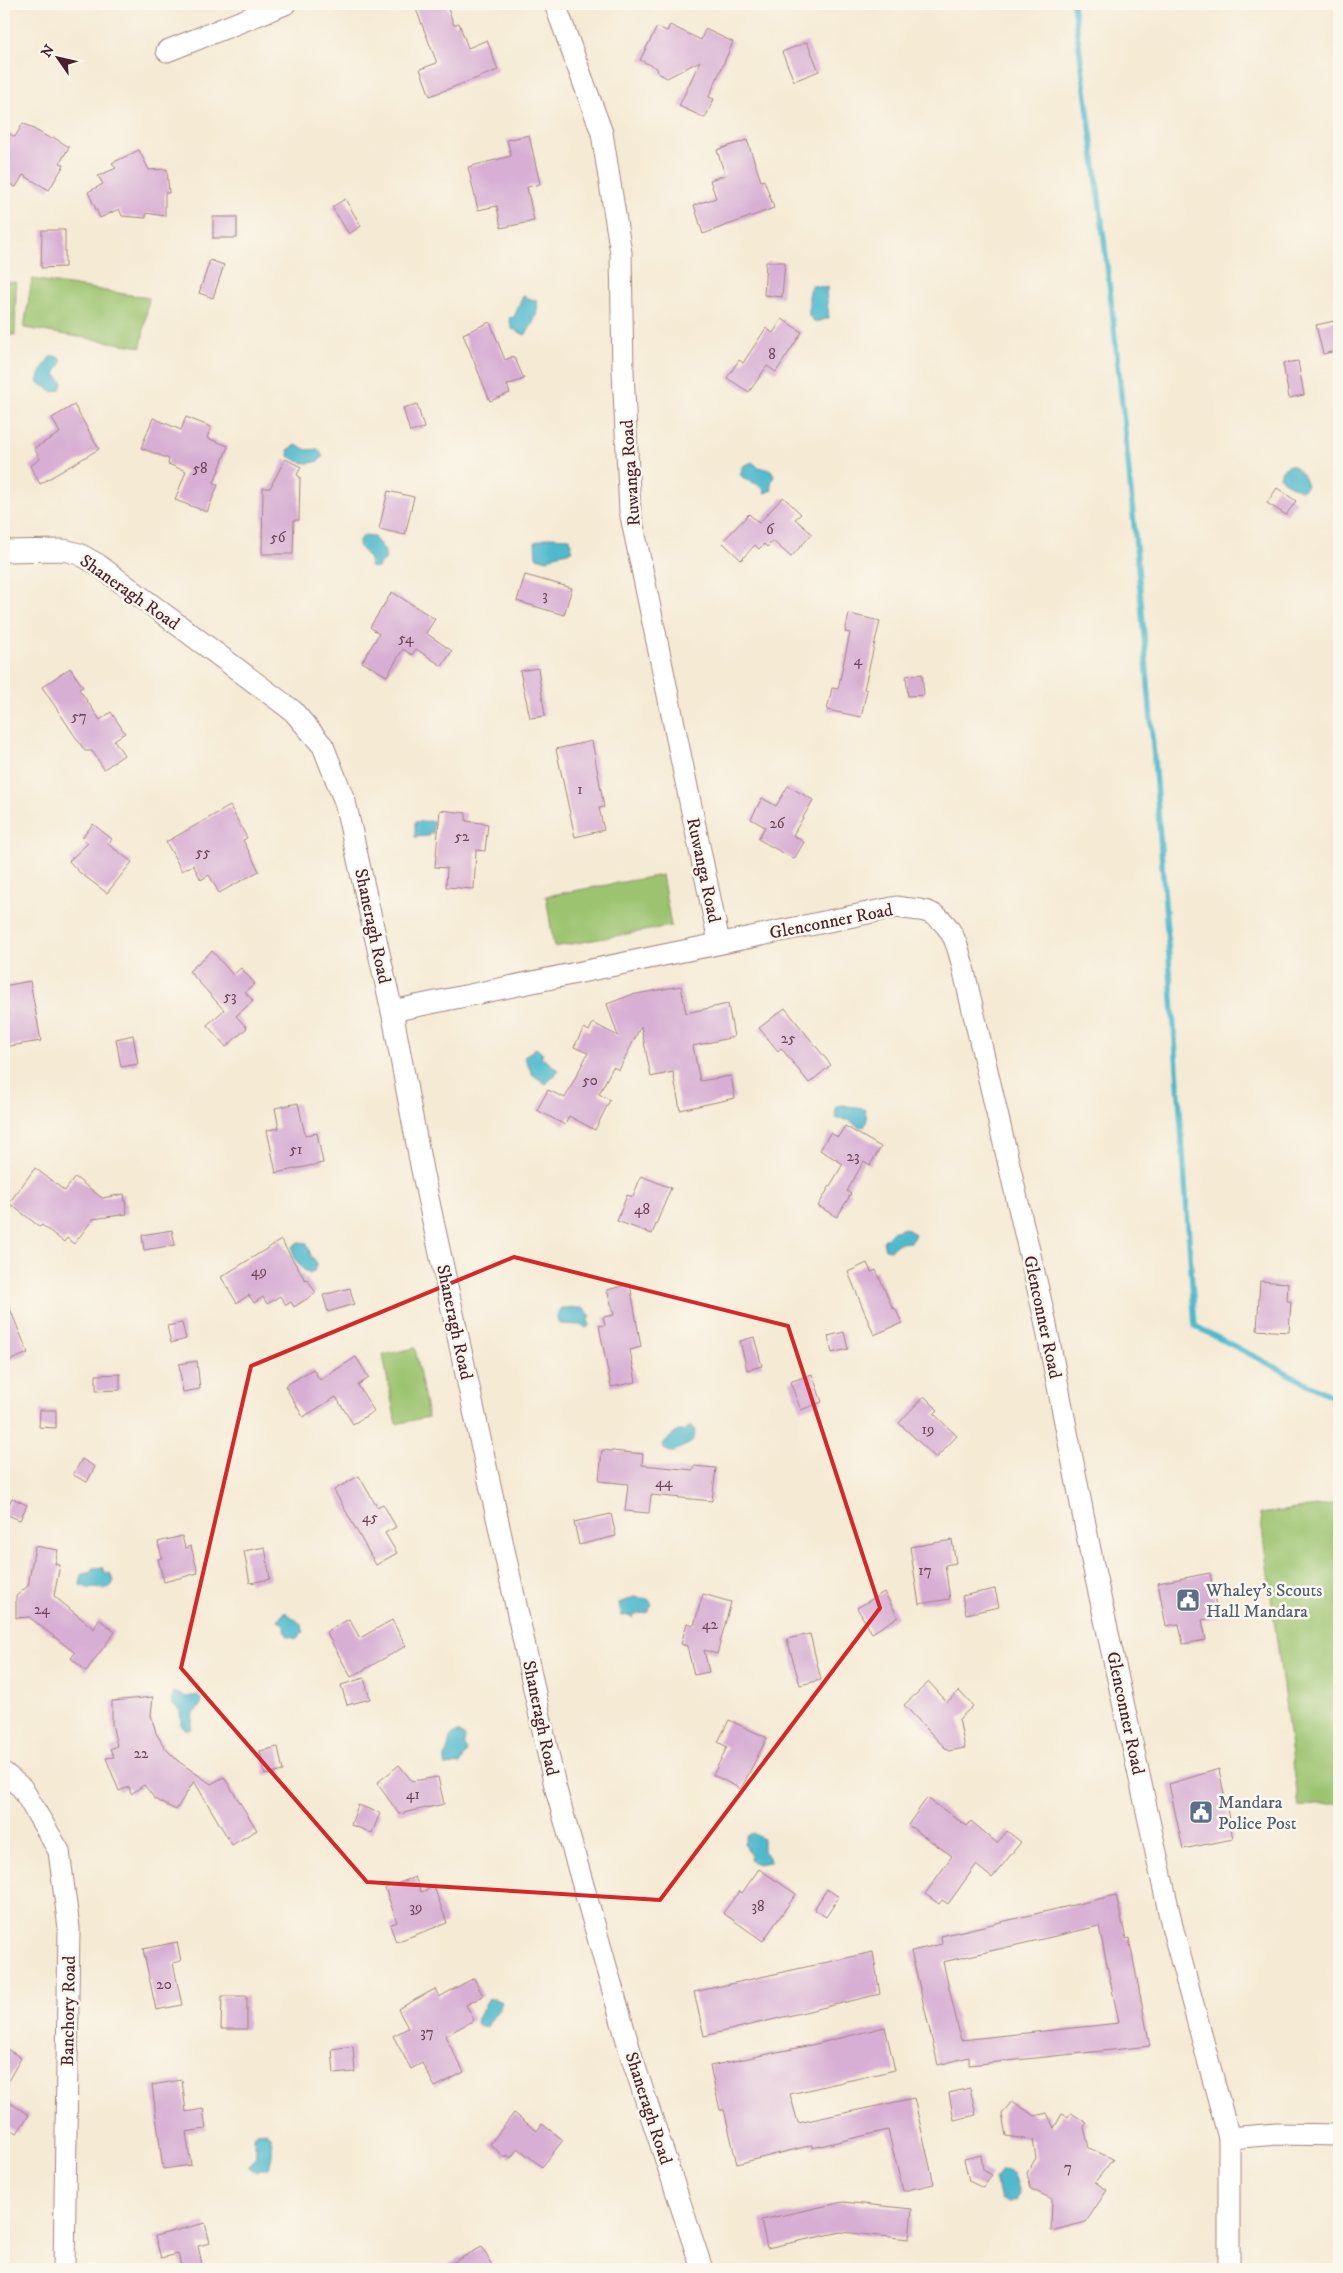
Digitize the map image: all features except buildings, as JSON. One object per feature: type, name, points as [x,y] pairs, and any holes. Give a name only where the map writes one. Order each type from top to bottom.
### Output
[{"type":"street","points":[[167,51],[285,4]]},
{"type":"street","name":"Ruwanga Road","points":[[555,4],[602,133],[621,253],[623,372],[630,511],[719,942]]},
{"type":"street","name":"Shaneragh Road","points":[[4,551],[64,550],[79,554],[97,564],[293,711],[323,746],[345,802],[392,1011],[422,1170],[555,1786],[632,2058],[702,2269]]},
{"type":"street","name":"Glenconner Road","points":[[392,1011],[719,942],[897,907],[929,912],[948,927],[958,947],[1044,1315],[1093,1565],[1174,1930],[1229,2138],[1229,2269]]},
{"type":"street","name":"Banchory Road","points":[[4,1773],[22,1788],[59,1851],[69,1928],[64,2269]]},
{"type":"street","points":[[1229,2138],[1277,2134],[1339,2136]]},
{"type":"highlighted area","points":[[514,1257],[788,1326],[880,1608],[660,1900],[367,1882],[181,1668],[251,1366]]},
{"type":"green space","points":[[32,279],[149,298],[141,347],[24,328]]},
{"type":"green space","points":[[4,282],[16,282],[15,335],[4,335]]},
{"type":"green space","points":[[662,875],[671,926],[554,947],[546,896]]},
{"type":"green space","points":[[415,1348],[428,1417],[396,1424],[383,1355]]},
{"type":"green space","points":[[1339,1503],[1339,1802],[1299,1807],[1260,1514]]},
{"type":"water","points":[[812,285],[828,288],[826,292],[829,318],[815,322],[809,316],[809,291]]},
{"type":"water","points":[[523,296],[537,301],[535,319],[525,335],[512,329],[509,318],[514,317]]},
{"type":"water","points":[[50,357],[60,358],[62,362],[55,374],[63,382],[60,390],[54,392],[37,382],[40,372]]},
{"type":"water","points":[[296,445],[307,450],[318,449],[323,457],[311,463],[297,461],[289,456],[288,450]]},
{"type":"water","points":[[752,462],[758,467],[771,470],[774,475],[771,483],[772,490],[765,493],[760,486],[740,474],[743,466]]},
{"type":"water","points":[[1289,465],[1296,468],[1303,475],[1307,485],[1304,489],[1300,490],[1283,481],[1280,476],[1282,470]]},
{"type":"water","points":[[365,535],[373,536],[384,550],[385,560],[379,564],[378,568],[370,567],[369,558],[359,546],[359,540]]},
{"type":"water","points":[[549,537],[570,538],[572,551],[555,555],[548,560],[536,557],[535,542]]},
{"type":"water","points":[[433,821],[433,833],[429,833],[429,836],[415,837],[415,822]]},
{"type":"water","points":[[536,1048],[543,1054],[541,1057],[559,1070],[546,1084],[532,1074],[524,1057]]},
{"type":"water","points":[[844,1105],[865,1110],[867,1119],[865,1126],[859,1127],[849,1120],[837,1119],[835,1114],[837,1106]]},
{"type":"water","points":[[905,1228],[915,1234],[911,1242],[899,1243],[890,1250],[885,1249],[883,1241],[892,1232]]},
{"type":"water","points":[[298,1242],[307,1243],[311,1256],[317,1263],[314,1271],[310,1274],[295,1259],[292,1247]]},
{"type":"water","points":[[562,1308],[584,1308],[590,1315],[588,1321],[590,1325],[586,1328],[582,1325],[560,1324],[557,1316]]},
{"type":"water","points":[[690,1426],[694,1429],[695,1435],[692,1442],[674,1452],[664,1449],[663,1443],[678,1431],[684,1431]]},
{"type":"water","points":[[102,1567],[104,1572],[110,1573],[114,1580],[112,1585],[107,1589],[88,1588],[80,1585],[82,1574],[92,1572],[93,1568]]},
{"type":"water","points":[[634,1597],[648,1599],[652,1604],[647,1613],[635,1614],[632,1618],[630,1615],[621,1616],[619,1603]]},
{"type":"water","points":[[285,1612],[300,1623],[304,1632],[296,1639],[287,1636],[284,1626],[278,1620]]},
{"type":"water","points":[[174,1692],[186,1697],[198,1695],[202,1701],[193,1714],[191,1729],[187,1730],[181,1725],[180,1711],[171,1702]]},
{"type":"water","points":[[458,1732],[465,1737],[464,1744],[467,1751],[460,1764],[446,1766],[445,1759],[450,1737]]},
{"type":"water","points":[[753,1833],[763,1839],[763,1851],[770,1858],[770,1862],[757,1864],[750,1860],[751,1855],[744,1843],[747,1835]]},
{"type":"water","points":[[489,1999],[502,2002],[487,2027],[481,2027],[476,2023],[477,2018]]},
{"type":"water","points":[[266,2131],[272,2144],[271,2160],[267,2169],[260,2169],[257,2172],[250,2169],[249,2165],[256,2158],[254,2137],[257,2132]]},
{"type":"water","points":[[1007,2171],[1014,2174],[1020,2193],[1016,2201],[1008,2204],[1001,2199],[995,2179],[1000,2172]]},
{"type":"waterway","points":[[1073,4],[1115,333],[1132,498],[1160,829],[1195,1326],[1339,1400]]},
{"type":"place","name":"Whaley's Scouts Hall Mandara","points":[[1188,1600]]},
{"type":"place","name":"Mandara Police Post","points":[[1201,1812]]}]
